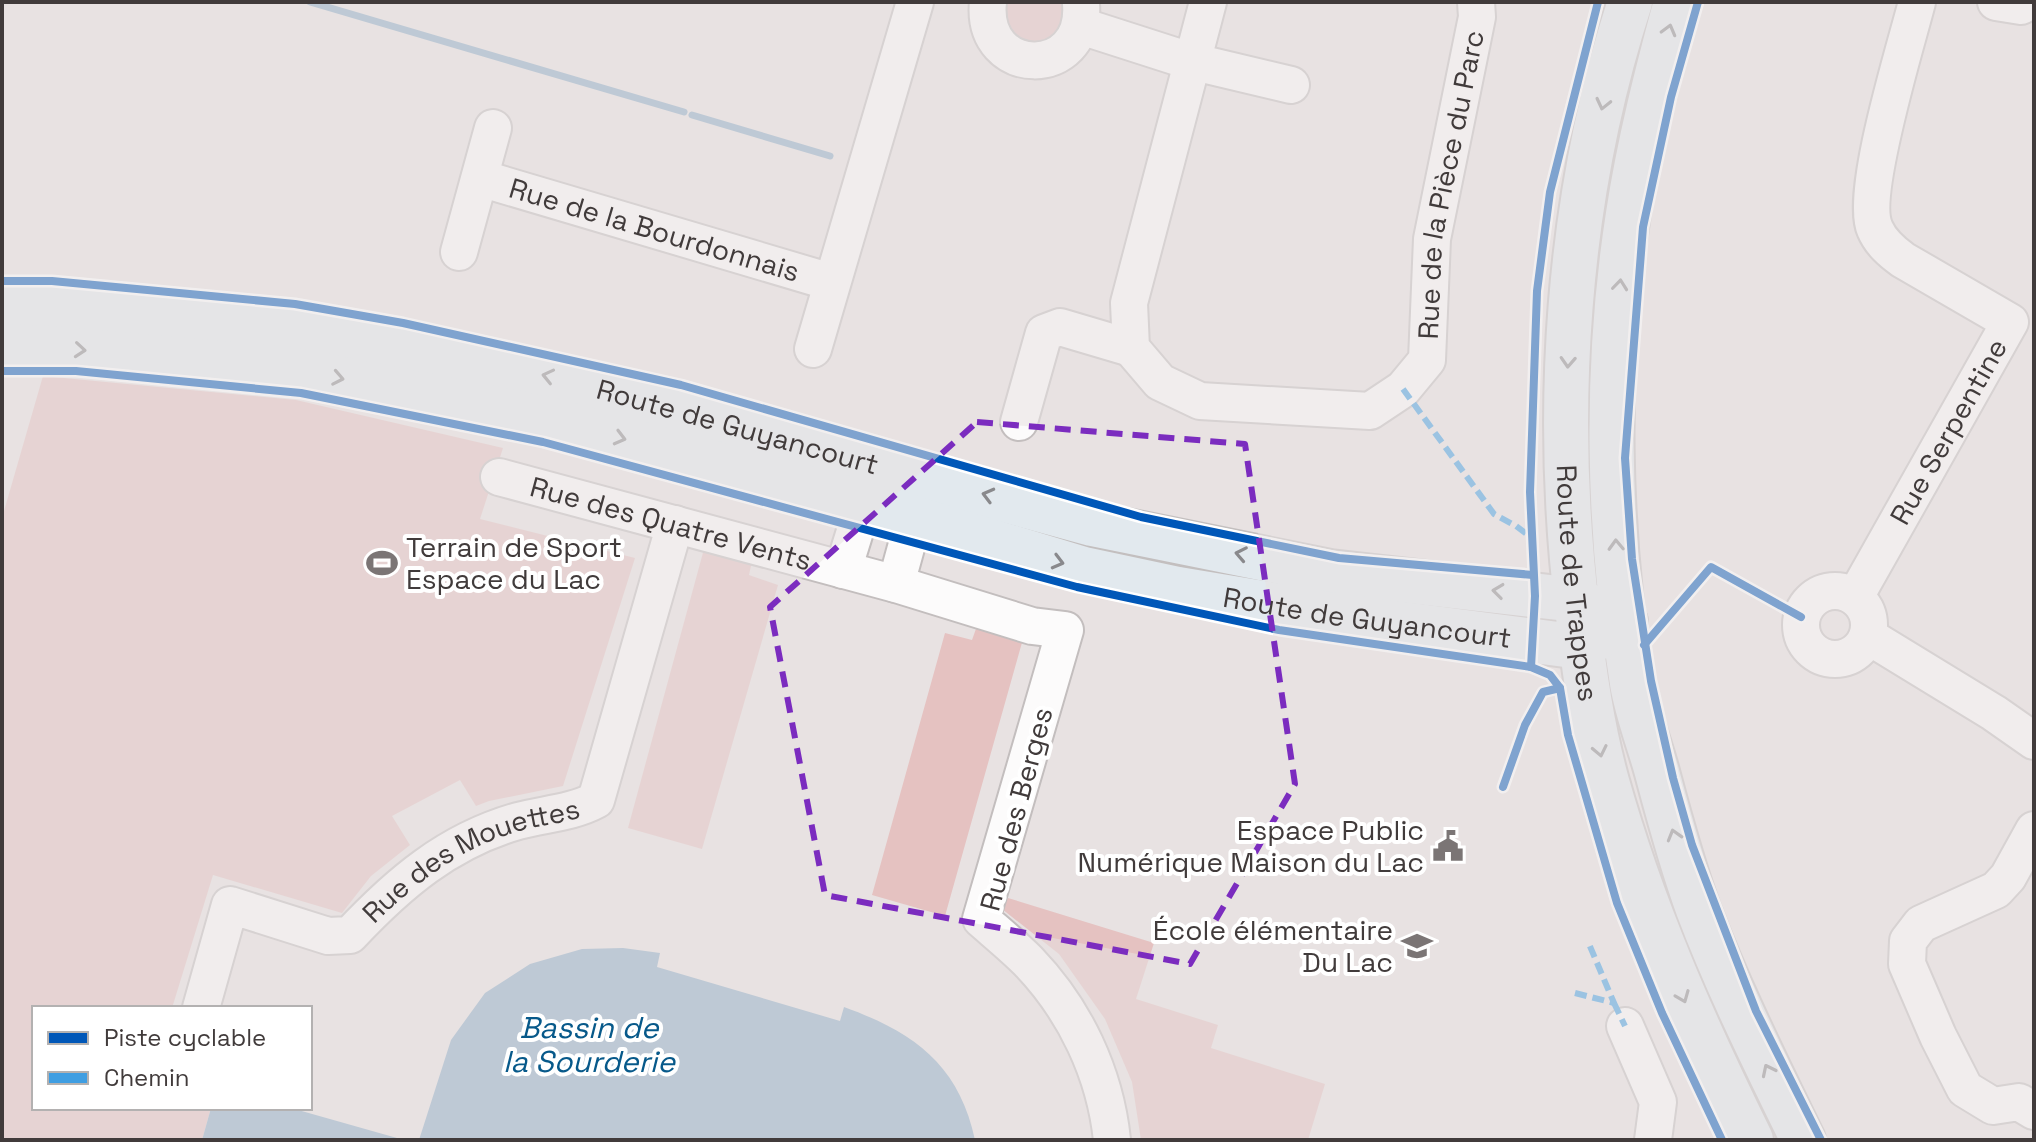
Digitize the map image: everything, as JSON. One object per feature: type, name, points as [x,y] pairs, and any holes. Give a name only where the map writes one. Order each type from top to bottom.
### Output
[{"type":"main road","name":"Route de Trappes","points":[[1630,2],[1591,157],[1572,288],[1566,419],[1569,545],[1586,682],[1606,779],[1635,873],[1697,1029],[1751,1140]]},
{"type":"main road","name":"Route de Trappes","points":[[1676,2],[1650,96],[1628,215],[1616,325],[1612,429],[1617,561],[1632,685],[1674,838],[1698,909],[1746,1023],[1803,1140]]},
{"type":"main road","name":"Route de Guyancourt","points":[[2,305],[293,327],[550,375],[919,498],[1092,524],[1330,572],[1576,600],[1625,622]]},
{"type":"main road","name":"Route de Guyancourt","points":[[2,346],[292,369],[865,482]]},
{"type":"main road","name":"Route de Guyancourt","points":[[919,498],[1003,547],[1084,569],[1178,589],[1334,615],[1581,647]]},
{"type":"main road","points":[[1581,647],[1625,622]]},
{"type":"street","name":"Rue de la Bourdonnais","points":[[813,349],[915,2]]},
{"type":"street","points":[[987,2],[990,31],[1008,54],[1022,60],[1050,59],[1064,51],[1074,40],[1081,14],[1190,61],[1291,85]]},
{"type":"street","points":[[1019,422],[1044,333],[1060,327],[1131,348],[1129,303],[1190,61],[1208,2]]},
{"type":"street","name":"Rue de la Pièce du Parc","points":[[1131,348],[1160,382],[1200,401],[1370,411],[1403,389],[1427,360],[1432,239],[1477,17],[1476,2]]},
{"type":"street","name":"Rue Serpentine","points":[[1855,597],[2022,328],[1903,260],[1888,249],[1874,228],[1871,187],[1917,2]]},
{"type":"street","points":[[1996,2],[2021,6],[2023,2]]},
{"type":"street","name":"Rue de la Bourdonnais","points":[[459,252],[493,128]]},
{"type":"street","name":"Rue de la Bourdonnais","points":[[480,178],[831,282]]},
{"type":"street","name":"Rue des Quatre Vents","points":[[499,477],[896,584],[1032,626],[1065,630]]},
{"type":"street","name":"Rue des Quatre Vents","points":[[843,570],[856,528],[865,482]]},
{"type":"street","points":[[896,584],[919,498]]},
{"type":"street","name":"Rue des Mouettes","points":[[202,1006],[230,905],[328,936],[350,935],[385,898],[438,856],[475,837],[517,822],[582,808],[596,800],[675,524]]},
{"type":"street","points":[[1834,590],[1855,597],[1868,615],[1868,636],[1862,647],[1843,659],[1819,657],[1803,640],[1801,617],[1813,598],[1834,590]]},
{"type":"street","name":"Rue des Berges","points":[[1065,630],[981,919],[1029,962],[1080,1032],[1095,1065],[1112,1140]]},
{"type":"street","points":[[1868,636],[2034,741]]},
{"type":"street","points":[[2034,830],[2008,877],[1996,890],[1921,924],[1908,941],[1907,964],[1965,1089],[1993,1106],[2019,1102],[2034,1111]]},
{"type":"street","points":[[1625,1026],[1658,1102],[1653,1140]]},
{"type":"highlighted area","points":[[977,422],[1245,444],[1295,784],[1190,964],[825,895],[770,607]]},
{"type":"shaded area","points":[[1002,2],[1068,2],[1070,11],[1048,48],[1006,36]]},
{"type":"shaded area","points":[[43,376],[296,400],[503,448],[480,519],[635,558],[563,786],[476,806],[460,780],[392,816],[410,845],[371,876],[342,913],[213,875],[173,1006],[32,1006],[32,1110],[210,1110],[202,1140],[2,1140],[2,518]]},
{"type":"shaded area","points":[[704,549],[752,561],[749,575],[778,585],[702,849],[628,828]]},
{"type":"shaded area","points":[[977,626],[1023,639],[945,916],[872,895],[945,633],[972,640]]},
{"type":"shaded area","points":[[1008,898],[1154,943],[1136,999],[1218,1025],[1211,1048],[1325,1084],[1308,1140],[1141,1140],[1132,1082],[1105,1019],[1059,954],[1002,909]]},
{"type":"water","name":"Bassin de la Sourderie","points":[[623,948],[660,953],[657,967],[840,1021],[844,1007],[891,1028],[912,1040],[945,1071],[968,1113],[975,1140],[419,1140],[451,1040],[485,993],[530,964],[582,949]]},
{"type":"water","points":[[210,1110],[298,1110],[404,1140],[202,1140]]},
{"type":"waterway","points":[[310,2],[684,112]]},
{"type":"waterway","points":[[692,115],[830,156]]},
{"type":"marked path","points":[[1403,389],[1494,514],[1532,538]]},
{"type":"marked path","points":[[1575,993],[1614,1003],[1589,944]]},
{"type":"marked path","points":[[1614,1003],[1625,1026]]},
{"type":"cycle path","points":[[1531,667],[1535,596],[1530,492],[1537,291],[1550,192],[1598,2]]},
{"type":"cycle path","points":[[1698,2],[1671,97],[1643,227],[1625,458],[1632,559],[1651,681],[1692,845],[1756,1011],[1821,1140]]},
{"type":"cycle path","points":[[2,281],[52,281],[295,304],[403,323],[681,385],[1141,517],[1339,558],[1533,575]]},
{"type":"cycle path","points":[[2,371],[76,371],[301,393],[543,442],[1077,587],[1279,630],[1531,667],[1550,675],[1560,688],[1568,735],[1617,903],[1662,1013],[1722,1140]]},
{"type":"cycle path","points":[[1644,645],[1711,567],[1801,617]]},
{"type":"cycle path","points":[[1503,787],[1525,725],[1543,692],[1560,688]]},
{"type":"place","name":"Terrain de Sport Espace du Lac","points":[[382,563]]},
{"type":"place","name":"Espace Public Numérique Maison du Lac","points":[[1448,846]]},
{"type":"place","name":"École élémentaire Du Lac","points":[[1417,946]]}]
